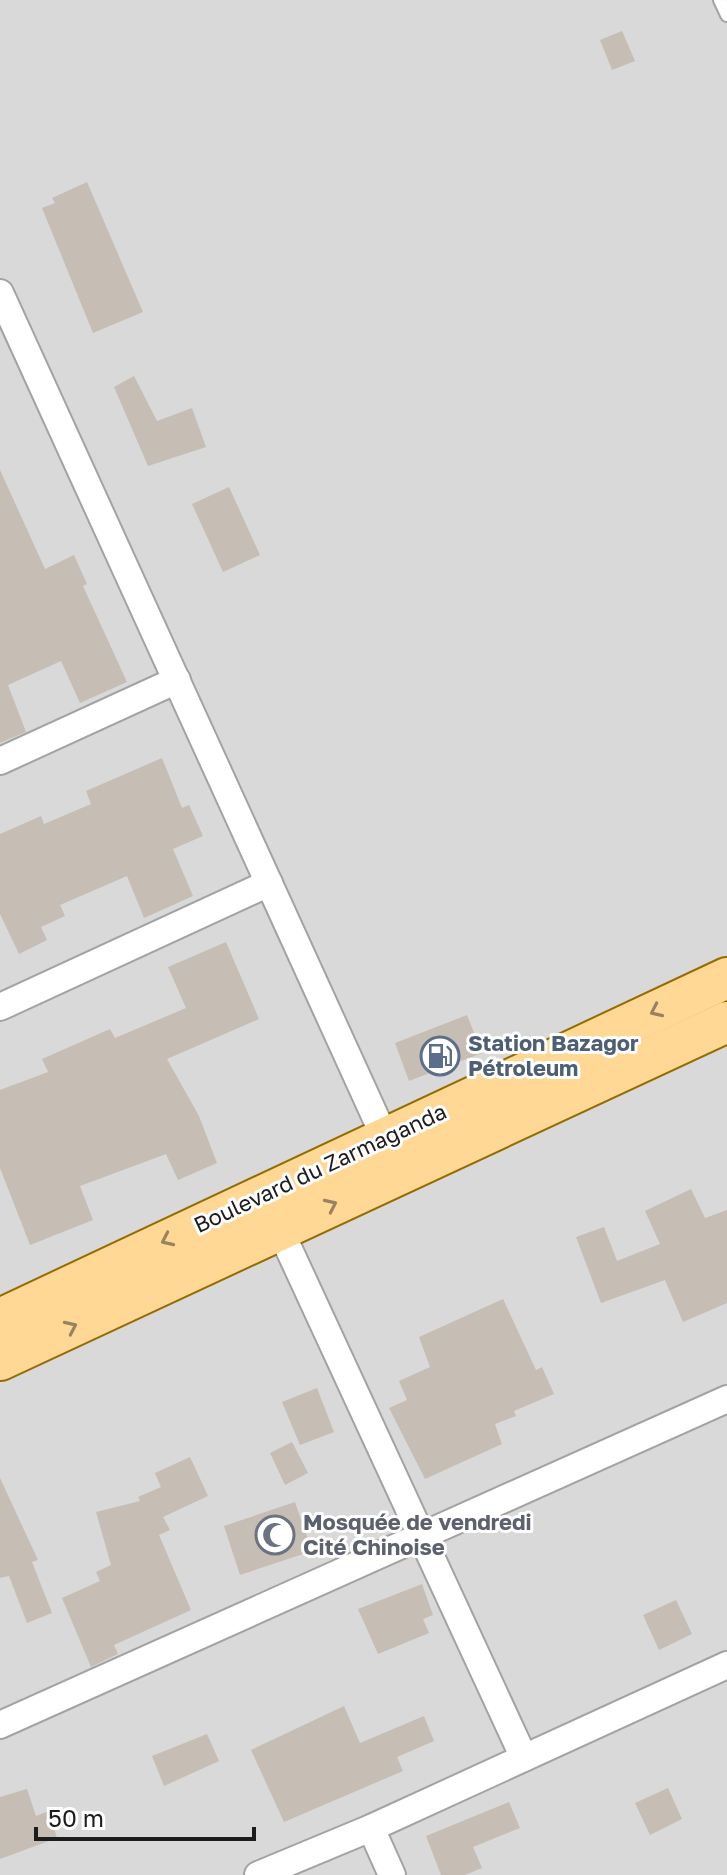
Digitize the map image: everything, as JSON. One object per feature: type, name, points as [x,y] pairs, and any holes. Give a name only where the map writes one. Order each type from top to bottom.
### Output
[{"type":"main road","name":"Boulevard du Zarmaganda","points":[[0,1319],[727,978]]},
{"type":"main road","name":"Boulevard du Zarmaganda","points":[[0,1360],[727,1022]]},
{"type":"main road","points":[[465,1100],[484,1134]]},
{"type":"street","points":[[0,293],[385,1138]]},
{"type":"street","points":[[0,761],[177,680]]},
{"type":"street","points":[[0,1007],[269,883]]},
{"type":"street","points":[[280,1230],[524,1758]]},
{"type":"street","points":[[0,1725],[727,1399]]},
{"type":"street","points":[[258,1875],[371,1828],[727,1665]]},
{"type":"street","points":[[371,1828],[392,1875]]},
{"type":"lane","points":[[720,0],[727,15]]},
{"type":"shaded area","points":[[0,0],[727,0],[727,1875],[0,1875]]},
{"type":"building","points":[[622,31],[635,61],[612,70],[600,40]]},
{"type":"building","points":[[87,182],[143,312],[93,333],[42,208],[55,203],[52,198]]},
{"type":"building","points":[[134,376],[157,421],[192,408],[206,447],[148,466],[114,387]]},
{"type":"building","points":[[0,470],[45,569],[74,555],[87,584],[83,586],[127,682],[80,703],[61,661],[8,685],[26,732],[0,743]]},
{"type":"building","points":[[229,487],[260,555],[223,572],[192,504]]},
{"type":"building","points":[[162,758],[182,808],[189,805],[203,836],[173,849],[193,896],[144,918],[127,876],[60,905],[65,916],[41,927],[47,940],[19,954],[0,914],[0,834],[41,816],[44,824],[91,804],[86,791]]},
{"type":"building","points":[[226,942],[259,1019],[167,1059],[199,1116],[217,1163],[178,1180],[166,1154],[80,1186],[93,1220],[30,1245],[0,1168],[0,1090],[48,1072],[42,1059],[110,1029],[115,1038],[186,1008],[168,967]]},
{"type":"building","points":[[467,1015],[482,1053],[409,1081],[395,1043]]},
{"type":"building","points":[[691,1189],[705,1218],[727,1210],[727,1303],[683,1322],[665,1280],[601,1303],[576,1237],[604,1227],[617,1261],[660,1244],[645,1211]]},
{"type":"building","points":[[503,1299],[536,1370],[542,1367],[554,1394],[514,1411],[516,1416],[495,1424],[502,1444],[425,1479],[389,1408],[407,1400],[399,1381],[430,1367],[419,1337]]},
{"type":"building","points":[[317,1388],[334,1432],[300,1445],[282,1402]]},
{"type":"building","points":[[292,1442],[308,1473],[285,1485],[270,1453]]},
{"type":"building","points":[[190,1457],[208,1496],[163,1517],[170,1530],[159,1535],[191,1610],[114,1645],[118,1654],[91,1667],[62,1598],[100,1581],[96,1572],[111,1565],[96,1512],[140,1501],[138,1497],[161,1487],[155,1473]]},
{"type":"building","points":[[0,1478],[38,1560],[32,1562],[52,1613],[27,1623],[9,1576],[0,1578]]},
{"type":"building","points":[[295,1502],[312,1551],[240,1575],[224,1526]]},
{"type":"building","points":[[422,1584],[433,1615],[423,1619],[429,1633],[378,1654],[358,1609]]},
{"type":"building","points":[[676,1600],[692,1634],[659,1650],[643,1615]]},
{"type":"building","points":[[344,1706],[360,1743],[424,1716],[434,1741],[397,1757],[403,1771],[284,1822],[251,1750]]},
{"type":"building","points":[[207,1734],[219,1761],[164,1786],[152,1756]]},
{"type":"building","points":[[668,1788],[682,1819],[650,1835],[635,1803]]},
{"type":"building","points":[[27,1789],[36,1816],[49,1811],[57,1838],[0,1859],[0,1797]]},
{"type":"building","points":[[509,1802],[520,1828],[473,1847],[482,1868],[465,1875],[441,1875],[426,1836]]},
{"type":"place","name":"Station Bazagor Pétroleum","points":[[440,1056]]},
{"type":"place","name":"Mosquée de vendredi Cité Chinoise","points":[[275,1535]]}]
